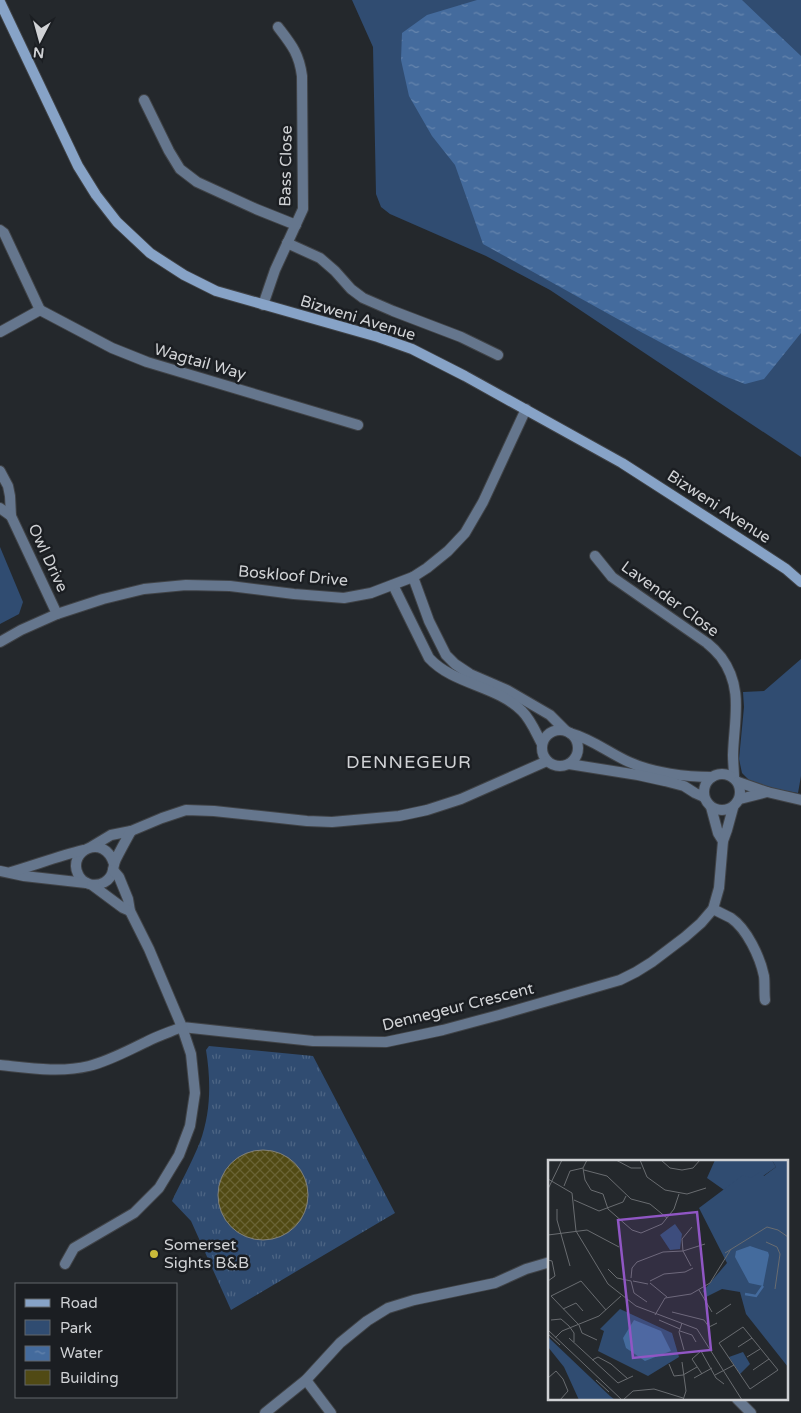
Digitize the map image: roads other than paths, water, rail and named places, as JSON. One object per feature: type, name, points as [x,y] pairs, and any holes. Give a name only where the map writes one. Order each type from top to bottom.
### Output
[{"type":"street","name":"Bizweni Avenue","points":[[0,2],[78,166],[96,195],[117,222],[150,253],[184,275],[216,292],[378,336],[412,349],[622,462],[786,569],[801,582]]},
{"type":"street","name":"Bass Close","points":[[263,306],[275,270],[303,209],[302,76],[300,61],[292,45],[278,26]]},
{"type":"street","points":[[144,100],[180,169],[197,182],[296,225]]},
{"type":"street","points":[[0,332],[40,310],[2,232]]},
{"type":"street","points":[[287,243],[320,258],[351,289],[363,298],[461,337],[498,355]]},
{"type":"street","name":"Wagtail Way","points":[[40,310],[112,348],[147,362],[358,424]]},
{"type":"street","name":"Boskloof Drive","points":[[0,642],[21,630],[57,614],[103,599],[144,589],[186,584],[230,586],[344,598],[371,593],[413,577],[448,551],[465,533],[483,502],[526,409]]},
{"type":"street","name":"Owl Drive","points":[[0,471],[9,491],[11,516],[57,614]]},
{"type":"street","name":"Owl Drive","points":[[0,508],[11,516]]},
{"type":"street","name":"Lavender Close","points":[[595,556],[612,577],[707,643],[720,656],[730,671],[737,704],[733,755],[736,780]]},
{"type":"street","points":[[413,577],[429,621],[446,655],[470,674],[508,690],[550,715],[578,742],[577,755],[569,764]]},
{"type":"street","points":[[393,585],[429,658],[434,664],[452,675],[507,699],[522,711],[542,744]]},
{"type":"street","points":[[414,627],[429,621]]},
{"type":"street","points":[[434,664],[446,655]]},
{"type":"street","points":[[766,792],[740,799],[732,808],[721,810],[711,807],[704,797],[684,786],[628,773],[569,764],[557,766],[547,761],[543,756],[542,744],[544,738],[559,729],[582,736],[629,762],[642,767],[696,777],[729,775],[736,780],[766,792],[801,800]]},
{"type":"street","points":[[704,797],[705,786],[733,755]]},
{"type":"street","points":[[130,910],[122,908],[80,878],[76,871],[78,856],[111,835],[131,831],[186,810],[214,811],[308,822],[332,822],[400,816],[461,799],[547,761]]},
{"type":"street","points":[[736,780],[740,787],[740,799]]},
{"type":"street","name":"Dennegeur Crescent","points":[[711,807],[718,833],[723,841]]},
{"type":"street","name":"Dennegeur Crescent","points":[[182,1027],[313,1041],[379,1042],[408,1038],[499,1015],[620,980],[652,962],[685,937],[713,909],[719,888],[723,841],[732,808]]},
{"type":"street","points":[[5,872],[89,884],[106,882],[131,831]]},
{"type":"street","points":[[5,872],[47,862],[66,854],[99,847],[112,856],[114,867],[128,899],[130,910],[149,949],[182,1027],[191,1054],[195,1093],[190,1126],[179,1155],[160,1188],[134,1212],[74,1248],[65,1264]]},
{"type":"street","points":[[713,909],[732,919],[743,929],[760,963],[764,978],[765,1000]]},
{"type":"street","points":[[0,1065],[50,1069],[72,1069],[89,1066],[112,1058],[148,1040],[182,1027]]},
{"type":"street","points":[[265,1413],[306,1380],[340,1343],[367,1320],[388,1308],[414,1300],[495,1283],[526,1269],[548,1263]]},
{"type":"street","points":[[306,1380],[331,1413]]},
{"type":"street","points":[[738,1400],[751,1413]]},
{"type":"water","points":[[477,0],[742,0],[801,56],[801,333],[764,379],[745,384],[722,375],[483,244],[455,165],[432,136],[409,96],[401,60],[402,33],[427,15]]},
{"type":"place","name":"Somerset Sights B&B","points":[[154,1254]]},
{"type":"district","name":"DENNEGEUR","points":[[409,762]]}]
